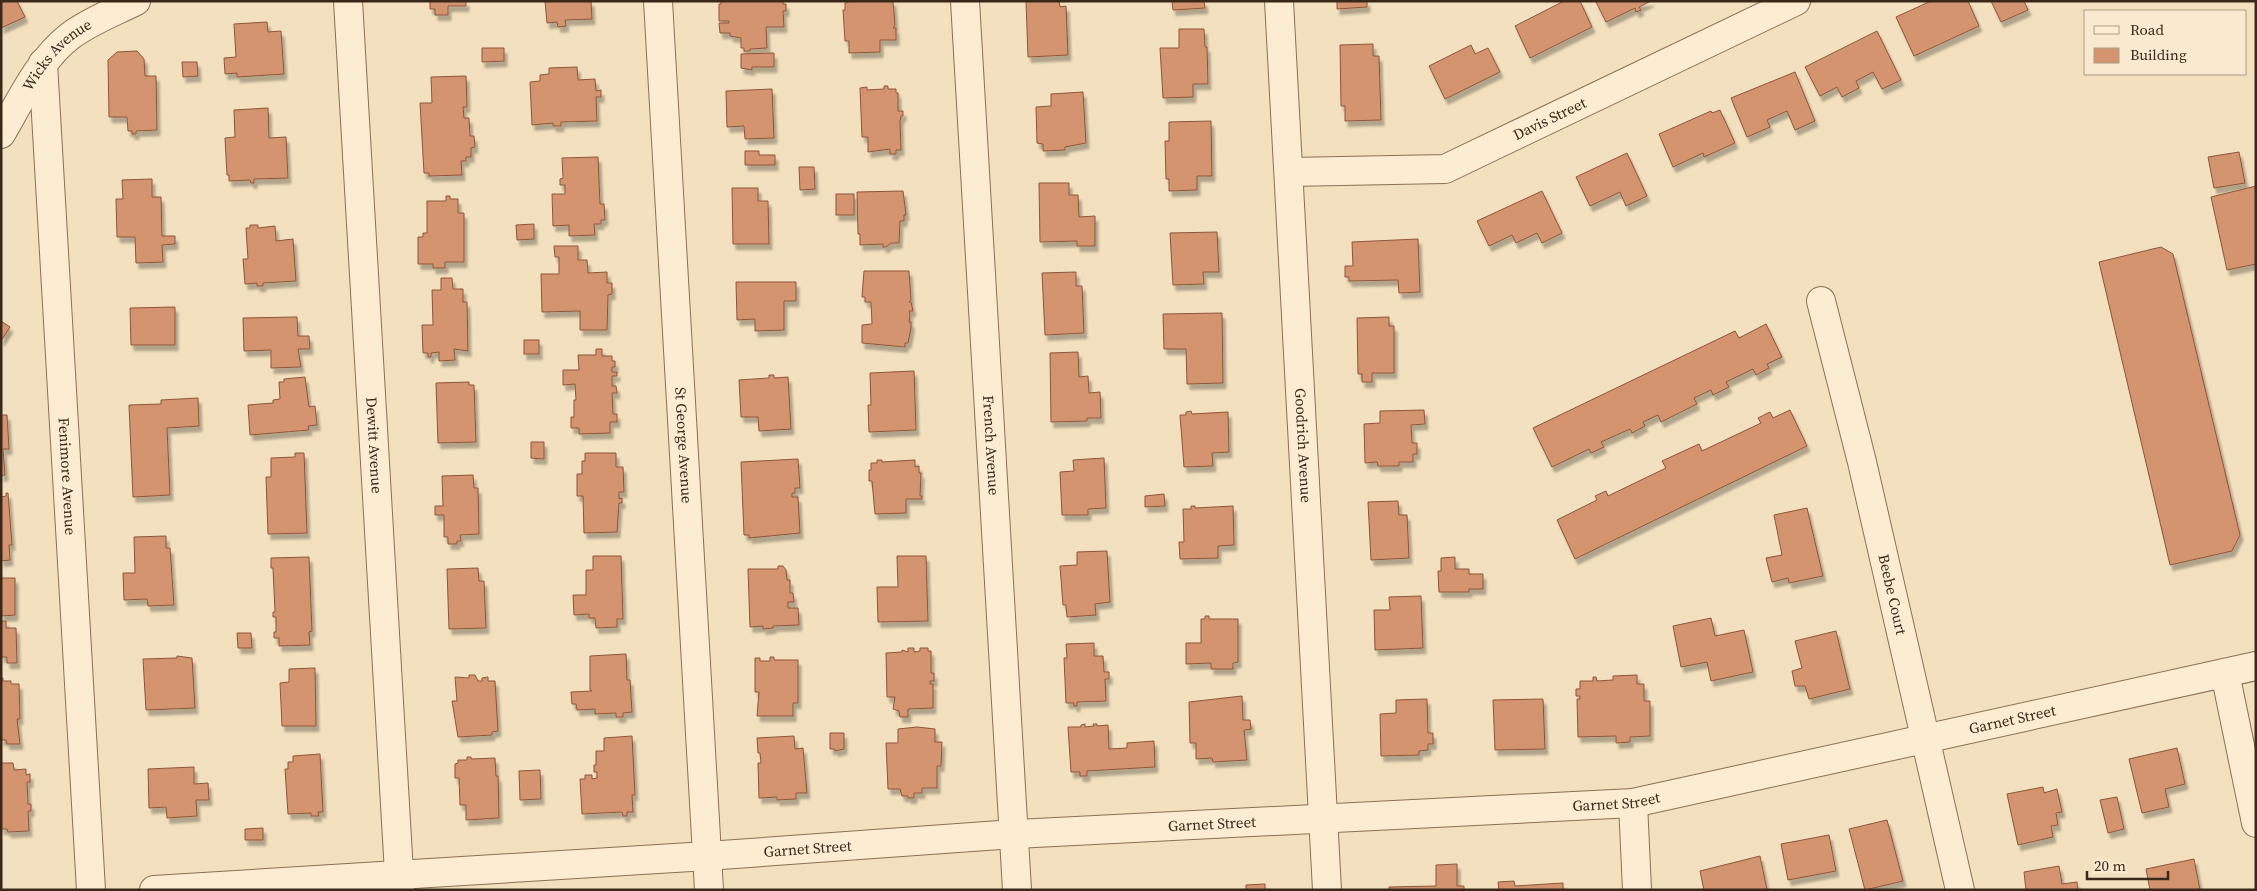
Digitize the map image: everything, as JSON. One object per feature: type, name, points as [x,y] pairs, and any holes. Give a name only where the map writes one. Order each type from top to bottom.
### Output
[{"type":"street","name":"Wicks Avenue","points":[[1,134],[43,63],[96,10],[136,1]]},
{"type":"street","name":"Dewitt Avenue","points":[[348,1],[400,882]]},
{"type":"street","name":"St George Avenue","points":[[658,1],[709,890]]},
{"type":"street","name":"French Avenue","points":[[965,1],[1018,890]]},
{"type":"street","name":"Goodrich Avenue","points":[[1279,1],[1327,890]]},
{"type":"street","name":"Davis Street","points":[[1289,172],[1446,169],[1796,1]]},
{"type":"street","name":"Fenimore Avenue","points":[[43,63],[91,890]]},
{"type":"street","name":"Beebe Court","points":[[1822,301],[1858,446],[1960,890]]},
{"type":"street","name":"Garnet Street","points":[[154,890],[400,882],[707,856],[1014,834],[1633,802],[2256,666]]},
{"type":"street","points":[[2225,673],[2256,823]]},
{"type":"street","points":[[1633,802],[1638,890]]},
{"type":"building","points":[[1,1],[17,1],[25,17],[1,28]]},
{"type":"building","points":[[430,1],[466,1],[466,6],[448,6],[448,15],[435,15],[435,9],[430,9]]},
{"type":"building","points":[[545,1],[591,1],[592,19],[565,20],[566,26],[558,27],[557,22],[547,23]]},
{"type":"building","points":[[721,1],[783,1],[783,4],[786,4],[786,11],[783,11],[784,27],[766,27],[767,48],[744,51],[744,48],[741,48],[741,38],[730,36],[730,33],[720,33],[719,23],[729,23],[729,21],[719,21],[719,4],[721,4]]},
{"type":"building","points":[[851,1],[893,1],[895,25],[893,28],[896,28],[896,40],[880,40],[880,52],[849,53],[849,41],[845,41],[843,10],[845,10],[845,3]]},
{"type":"building","points":[[1026,1],[1059,1],[1060,7],[1066,6],[1068,55],[1028,57]]},
{"type":"building","points":[[1172,1],[1204,1],[1205,8],[1173,10]]},
{"type":"building","points":[[1337,1],[1367,1],[1367,7],[1337,9]]},
{"type":"building","points":[[1564,1],[1580,1],[1592,27],[1530,58],[1515,26]]},
{"type":"building","points":[[1651,1],[1639,7],[1641,10],[1636,12],[1635,8],[1606,22],[1596,2]]},
{"type":"building","points":[[1931,1],[1968,1],[1979,26],[1914,56],[1896,17]]},
{"type":"building","points":[[1991,1],[2024,1],[2028,10],[2001,22]]},
{"type":"building","points":[[267,22],[268,32],[281,31],[284,74],[237,77],[237,73],[225,74],[224,58],[236,57],[234,24]]},
{"type":"building","points":[[1179,29],[1204,29],[1205,47],[1207,47],[1208,84],[1193,84],[1193,97],[1163,98],[1160,48],[1179,48]]},
{"type":"building","points":[[1877,31],[1901,80],[1882,89],[1873,72],[1856,81],[1859,88],[1842,97],[1837,87],[1820,96],[1805,67]]},
{"type":"building","points":[[1373,44],[1373,56],[1379,56],[1381,120],[1345,121],[1345,106],[1341,106],[1340,45]]},
{"type":"building","points":[[1471,45],[1475,54],[1488,48],[1500,72],[1445,99],[1429,66]]},
{"type":"building","points":[[482,48],[504,48],[504,61],[482,62]]},
{"type":"building","points":[[137,51],[144,59],[145,76],[156,76],[157,130],[136,131],[136,134],[132,134],[132,131],[128,131],[127,117],[109,117],[108,60],[117,52]]},
{"type":"building","points":[[774,53],[774,67],[752,67],[752,70],[741,68],[741,54]]},
{"type":"building","points":[[182,62],[197,62],[198,76],[183,77]]},
{"type":"building","points":[[577,67],[578,80],[595,79],[596,91],[601,90],[601,97],[596,97],[597,121],[561,122],[561,126],[553,126],[553,123],[532,125],[530,82],[540,81],[540,75],[549,74],[549,68]]},
{"type":"building","points":[[1795,72],[1815,121],[1795,130],[1787,111],[1767,120],[1770,127],[1747,137],[1731,98]]},
{"type":"building","points":[[466,76],[467,107],[463,107],[464,118],[469,118],[470,136],[474,136],[475,147],[471,148],[471,157],[466,157],[466,161],[461,161],[462,175],[429,176],[429,173],[424,173],[420,103],[432,103],[431,77]]},
{"type":"building","points":[[884,86],[888,86],[888,89],[896,89],[896,93],[898,93],[898,111],[903,111],[900,121],[901,150],[896,150],[896,154],[890,154],[890,149],[868,152],[868,137],[862,137],[860,88],[867,87],[867,90],[884,89]]},
{"type":"building","points":[[772,89],[774,138],[745,139],[744,126],[727,127],[726,91]]},
{"type":"building","points":[[1083,92],[1086,143],[1065,147],[1065,150],[1043,151],[1043,144],[1037,143],[1036,107],[1051,106],[1051,94]]},
{"type":"building","points":[[268,108],[269,138],[286,137],[288,178],[254,179],[254,183],[251,183],[250,180],[229,181],[225,138],[235,137],[234,110]]},
{"type":"building","points":[[1720,110],[1735,143],[1704,157],[1703,153],[1673,167],[1659,134],[1711,111],[1712,113]]},
{"type":"building","points":[[1211,121],[1212,176],[1197,176],[1197,190],[1169,191],[1169,179],[1166,179],[1165,141],[1169,141],[1169,122]]},
{"type":"building","points":[[745,151],[759,151],[759,155],[775,155],[775,165],[745,165]]},
{"type":"building","points":[[2239,152],[2245,183],[2214,188],[2208,157]]},
{"type":"building","points":[[1627,153],[1647,196],[1626,206],[1620,192],[1590,206],[1576,177]]},
{"type":"building","points":[[598,157],[600,204],[604,204],[605,220],[601,220],[601,224],[594,224],[595,235],[569,236],[569,225],[553,226],[552,194],[565,194],[565,185],[560,185],[560,179],[563,178],[562,158]]},
{"type":"building","points":[[799,167],[814,167],[815,189],[800,190]]},
{"type":"building","points":[[152,179],[152,197],[161,197],[162,236],[175,236],[175,244],[162,245],[163,262],[136,263],[135,237],[117,237],[116,199],[123,199],[122,180]]},
{"type":"building","points":[[1039,183],[1069,183],[1069,195],[1078,195],[1079,217],[1095,216],[1095,246],[1077,246],[1077,241],[1040,242]]},
{"type":"building","points":[[2256,186],[2256,264],[2227,270],[2211,197]]},
{"type":"building","points":[[732,188],[758,188],[758,201],[768,201],[769,244],[733,244]]},
{"type":"building","points":[[903,191],[906,215],[904,215],[904,221],[900,221],[899,243],[891,243],[886,247],[883,247],[883,244],[860,245],[857,192]]},
{"type":"building","points":[[1542,191],[1562,233],[1542,243],[1537,233],[1516,243],[1512,235],[1489,246],[1477,221]]},
{"type":"building","points":[[836,194],[854,194],[854,215],[836,215]]},
{"type":"building","points":[[446,196],[450,196],[450,199],[458,199],[458,213],[464,213],[464,262],[445,262],[445,268],[433,268],[433,264],[418,264],[418,237],[423,237],[423,233],[427,233],[427,201],[446,201]]},
{"type":"building","points":[[534,224],[534,239],[517,240],[516,225]]},
{"type":"building","points":[[250,225],[258,225],[258,228],[275,226],[276,241],[293,239],[296,281],[263,283],[263,286],[257,286],[257,283],[245,284],[243,259],[248,259],[246,228],[250,228]]},
{"type":"building","points":[[1217,232],[1219,272],[1203,272],[1204,284],[1173,285],[1170,233]]},
{"type":"building","points":[[1418,239],[1420,292],[1399,293],[1398,280],[1349,281],[1349,277],[1345,277],[1345,266],[1353,266],[1352,242]]},
{"type":"building","points":[[554,246],[578,246],[578,260],[587,260],[588,273],[607,272],[607,283],[612,283],[612,294],[608,295],[607,330],[580,330],[580,311],[542,312],[541,274],[559,274],[559,257],[555,257]]},
{"type":"building","points":[[2161,247],[2173,254],[2240,535],[2232,551],[2170,565],[2099,262]]},
{"type":"building","points":[[864,271],[909,271],[911,300],[909,302],[911,302],[913,311],[909,311],[911,328],[908,343],[905,343],[905,347],[862,343],[862,325],[872,324],[871,302],[865,302],[865,297],[862,297]]},
{"type":"building","points":[[1076,272],[1076,286],[1082,286],[1084,333],[1045,335],[1042,273]]},
{"type":"building","points":[[441,278],[452,278],[453,289],[463,289],[463,302],[467,302],[468,351],[454,349],[455,360],[439,361],[439,352],[431,353],[431,357],[428,357],[428,353],[423,353],[422,325],[433,325],[432,290],[441,290]]},
{"type":"building","points":[[736,282],[796,282],[796,301],[784,301],[784,330],[755,331],[755,319],[737,320]]},
{"type":"building","points":[[175,307],[175,345],[131,345],[130,308]]},
{"type":"building","points":[[1222,313],[1223,383],[1187,384],[1186,349],[1164,349],[1163,314]]},
{"type":"building","points":[[297,317],[298,336],[309,336],[310,349],[298,349],[301,367],[271,368],[271,350],[244,351],[243,318]]},
{"type":"building","points":[[1389,317],[1389,326],[1394,326],[1394,373],[1372,373],[1372,382],[1362,382],[1362,374],[1358,374],[1357,318]]},
{"type":"building","points":[[1,321],[10,327],[1,341]]},
{"type":"building","points":[[1766,324],[1782,357],[1767,364],[1769,368],[1756,375],[1753,369],[1726,382],[1729,387],[1713,395],[1711,390],[1694,398],[1697,404],[1661,422],[1658,415],[1643,422],[1645,426],[1632,433],[1630,429],[1601,442],[1604,447],[1591,453],[1589,449],[1552,467],[1533,428],[1735,331],[1739,338]]},
{"type":"building","points":[[524,340],[539,340],[539,354],[524,354]]},
{"type":"building","points":[[596,349],[602,349],[602,356],[612,356],[612,361],[615,361],[615,367],[612,367],[612,372],[617,372],[617,376],[612,376],[612,386],[616,386],[617,393],[612,393],[613,414],[617,414],[617,422],[610,422],[610,433],[579,434],[579,428],[571,428],[571,417],[574,417],[574,400],[576,400],[575,384],[563,385],[563,370],[579,370],[578,355],[596,355]]},
{"type":"building","points":[[1078,352],[1079,377],[1088,376],[1089,393],[1100,392],[1101,418],[1087,418],[1087,421],[1051,422],[1050,353]]},
{"type":"building","points":[[914,371],[916,430],[869,432],[868,405],[871,405],[870,373]]},
{"type":"building","points":[[769,375],[774,375],[774,378],[788,377],[791,429],[759,431],[758,417],[741,417],[739,380],[769,378]]},
{"type":"building","points":[[305,377],[309,407],[315,406],[317,425],[308,426],[309,430],[250,435],[248,405],[273,403],[273,400],[280,399],[279,382],[284,382],[284,379]]},
{"type":"building","points":[[469,382],[469,385],[474,385],[476,442],[438,443],[436,383]]},
{"type":"building","points":[[198,398],[199,426],[167,428],[170,495],[133,497],[129,405],[161,404],[161,400]]},
{"type":"building","points":[[1424,410],[1425,424],[1411,425],[1412,443],[1417,443],[1417,454],[1413,454],[1413,462],[1399,462],[1399,466],[1378,466],[1377,462],[1365,463],[1364,424],[1380,423],[1380,411]]},
{"type":"building","points":[[1790,410],[1807,446],[1575,559],[1557,520],[1597,500],[1595,496],[1606,491],[1608,496],[1666,468],[1662,461],[1699,444],[1702,451],[1761,423],[1758,418],[1770,412],[1773,418]]},
{"type":"building","points":[[1191,411],[1192,414],[1228,412],[1229,452],[1212,453],[1213,466],[1184,467],[1180,415],[1186,415],[1186,412]]},
{"type":"building","points":[[1,415],[7,415],[9,449],[3,449],[5,475],[1,476]]},
{"type":"building","points":[[531,442],[544,442],[544,459],[531,458]]},
{"type":"building","points":[[295,453],[304,453],[307,533],[268,534],[266,477],[271,477],[271,458],[295,457]]},
{"type":"building","points":[[585,453],[616,453],[616,467],[623,467],[624,492],[619,492],[619,499],[622,498],[622,503],[619,503],[617,532],[584,533],[583,496],[577,496],[577,474],[582,474],[582,461],[585,461]]},
{"type":"building","points":[[1104,458],[1106,508],[1088,509],[1088,515],[1062,515],[1060,472],[1074,471],[1073,460]]},
{"type":"building","points":[[798,459],[800,488],[795,488],[795,493],[792,493],[792,497],[798,497],[800,533],[749,538],[749,535],[744,535],[741,462]]},
{"type":"building","points":[[877,460],[882,460],[882,462],[915,460],[915,467],[919,466],[919,473],[921,473],[920,496],[922,496],[922,499],[906,499],[906,513],[875,514],[869,470],[871,470],[871,463],[877,463]]},
{"type":"building","points":[[473,475],[474,488],[478,488],[479,534],[460,535],[461,541],[457,541],[457,544],[448,544],[448,537],[444,537],[444,515],[435,515],[435,506],[443,506],[442,476]]},
{"type":"building","points":[[6,493],[8,493],[12,545],[9,545],[10,560],[1,561],[1,497],[6,496]]},
{"type":"building","points":[[1164,494],[1165,506],[1145,507],[1145,496]]},
{"type":"building","points":[[1398,501],[1399,515],[1407,515],[1409,558],[1371,560],[1368,502]]},
{"type":"building","points":[[1191,506],[1195,506],[1195,508],[1233,506],[1234,545],[1218,546],[1218,558],[1180,559],[1179,542],[1184,542],[1183,509],[1191,509]]},
{"type":"building","points":[[1807,508],[1823,576],[1789,583],[1788,578],[1772,582],[1766,558],[1782,555],[1774,515]]},
{"type":"building","points":[[166,536],[166,548],[170,548],[174,605],[148,606],[147,599],[124,600],[123,573],[135,573],[134,537]]},
{"type":"building","points":[[1107,551],[1110,602],[1095,604],[1096,615],[1067,617],[1066,605],[1063,605],[1060,566],[1077,565],[1077,552]]},
{"type":"building","points":[[593,556],[621,556],[623,619],[617,619],[617,627],[596,628],[595,618],[589,618],[589,614],[574,615],[573,595],[586,595],[586,570],[593,570]]},
{"type":"building","points":[[897,556],[926,556],[928,621],[878,622],[877,587],[898,587]]},
{"type":"building","points":[[309,557],[312,631],[309,632],[310,645],[279,646],[279,638],[274,638],[276,617],[273,617],[273,612],[275,612],[271,558]]},
{"type":"building","points":[[1455,557],[1455,569],[1469,569],[1469,574],[1483,574],[1483,589],[1469,589],[1469,592],[1439,592],[1438,571],[1441,571],[1441,558]]},
{"type":"building","points":[[778,566],[783,566],[786,570],[787,580],[790,580],[790,593],[793,593],[794,602],[788,602],[788,608],[798,608],[799,625],[773,626],[773,628],[763,629],[763,626],[750,627],[748,569],[778,569]]},
{"type":"building","points":[[478,568],[479,581],[484,581],[486,628],[449,629],[447,569]]},
{"type":"building","points":[[1,578],[15,578],[15,615],[1,616]]},
{"type":"building","points":[[1421,596],[1423,648],[1375,650],[1374,610],[1390,610],[1389,597]]},
{"type":"building","points":[[1205,616],[1209,616],[1209,619],[1238,619],[1238,662],[1233,663],[1233,669],[1211,669],[1211,663],[1186,664],[1186,643],[1201,643],[1201,619],[1205,619]]},
{"type":"building","points":[[1711,618],[1715,636],[1744,630],[1753,672],[1711,681],[1707,662],[1681,667],[1673,626]]},
{"type":"building","points":[[1,621],[6,621],[6,628],[16,628],[17,663],[7,663],[7,657],[1,657]]},
{"type":"building","points":[[1836,631],[1850,689],[1809,699],[1805,686],[1795,686],[1792,671],[1802,668],[1795,641]]},
{"type":"building","points":[[237,633],[251,633],[252,648],[238,648]]},
{"type":"building","points":[[1094,643],[1094,656],[1103,656],[1104,672],[1109,672],[1109,679],[1105,679],[1106,701],[1077,702],[1077,706],[1074,706],[1074,703],[1066,703],[1064,658],[1067,658],[1066,644]]},
{"type":"building","points":[[908,648],[914,648],[914,652],[920,651],[920,648],[928,648],[928,651],[931,651],[931,673],[934,673],[934,681],[930,681],[930,684],[933,684],[933,708],[908,709],[908,717],[900,717],[899,711],[893,709],[895,697],[887,697],[886,653],[902,652],[902,650],[908,652]]},
{"type":"building","points":[[626,654],[627,680],[630,680],[632,712],[623,713],[623,717],[616,717],[616,713],[595,714],[595,709],[577,710],[576,704],[572,704],[571,692],[592,691],[590,690],[590,656]]},
{"type":"building","points":[[177,656],[192,658],[195,708],[146,710],[143,659],[177,658]]},
{"type":"building","points":[[770,657],[774,657],[774,660],[798,660],[798,703],[793,703],[793,716],[757,716],[759,692],[755,692],[755,658],[760,658],[760,661],[770,661]]},
{"type":"building","points":[[315,668],[316,726],[282,726],[280,683],[289,682],[289,669]]},
{"type":"building","points":[[469,675],[475,675],[478,681],[488,677],[488,681],[495,681],[498,731],[492,732],[492,735],[458,737],[452,701],[457,701],[455,677],[469,678]]},
{"type":"building","points":[[1637,675],[1637,684],[1644,684],[1644,701],[1650,701],[1650,736],[1630,737],[1630,742],[1616,743],[1616,736],[1578,737],[1577,699],[1580,699],[1580,696],[1576,696],[1576,689],[1580,689],[1580,681],[1593,681],[1593,677],[1596,677],[1597,681],[1613,680],[1613,676]]},
{"type":"building","points":[[1,678],[3,678],[3,681],[11,681],[11,684],[19,684],[20,719],[17,719],[20,744],[7,744],[6,740],[1,740]]},
{"type":"building","points":[[1242,696],[1243,720],[1250,720],[1251,729],[1244,730],[1247,760],[1213,762],[1212,758],[1196,759],[1196,743],[1190,743],[1189,702]]},
{"type":"building","points":[[1427,699],[1428,733],[1433,733],[1433,744],[1428,744],[1428,750],[1419,751],[1419,755],[1381,756],[1380,714],[1396,713],[1396,700]]},
{"type":"building","points":[[1543,699],[1545,749],[1495,750],[1493,700]]},
{"type":"building","points":[[1085,724],[1085,727],[1094,726],[1093,724],[1097,724],[1097,726],[1108,725],[1109,749],[1127,748],[1127,743],[1154,741],[1155,767],[1087,771],[1087,776],[1080,776],[1080,772],[1071,772],[1068,727],[1081,727],[1081,725]]},
{"type":"building","points":[[917,727],[935,729],[935,742],[942,742],[941,766],[937,766],[937,788],[922,788],[922,793],[914,793],[914,798],[908,798],[908,796],[902,796],[900,789],[888,789],[886,743],[898,743],[898,729]]},
{"type":"building","points":[[830,733],[844,733],[844,749],[835,751],[835,749],[830,749]]},
{"type":"building","points":[[632,736],[635,795],[632,795],[633,812],[627,812],[627,816],[623,816],[622,812],[582,814],[580,779],[585,779],[585,775],[592,775],[592,779],[597,778],[597,772],[594,772],[596,751],[604,751],[604,738]]},
{"type":"building","points":[[794,736],[795,749],[803,748],[807,793],[796,793],[796,799],[777,800],[777,797],[759,798],[758,763],[761,763],[757,738]]},
{"type":"building","points":[[2177,748],[2185,784],[2165,789],[2169,807],[2142,813],[2129,759]]},
{"type":"building","points":[[320,754],[323,812],[318,812],[319,816],[311,816],[311,813],[288,814],[285,769],[288,769],[288,762],[293,762],[293,756]]},
{"type":"building","points":[[467,757],[471,757],[471,759],[495,758],[496,776],[498,776],[499,818],[466,820],[466,805],[460,805],[459,778],[455,778],[455,764],[458,763],[458,760],[467,760]]},
{"type":"building","points":[[1,763],[13,763],[14,770],[26,769],[26,775],[30,774],[30,782],[27,782],[28,804],[31,804],[31,811],[28,811],[29,831],[8,832],[7,829],[1,829]]},
{"type":"building","points":[[194,767],[194,784],[208,783],[209,800],[196,800],[197,816],[167,818],[166,807],[149,808],[148,769]]},
{"type":"building","points":[[540,770],[541,799],[520,800],[519,771]]},
{"type":"building","points":[[2043,787],[2044,793],[2057,789],[2062,812],[2056,813],[2058,825],[2051,826],[2053,837],[2018,845],[2007,794]]},
{"type":"building","points":[[2117,797],[2124,829],[2108,833],[2100,800]]},
{"type":"building","points":[[1887,820],[1903,881],[1865,890],[1849,829]]},
{"type":"building","points":[[263,828],[263,840],[245,840],[245,829]]},
{"type":"building","points":[[1829,835],[1836,871],[1788,880],[1781,844]]},
{"type":"building","points":[[1760,856],[1767,890],[1704,890],[1700,871]]},
{"type":"building","points":[[2194,859],[2200,890],[2150,890],[2146,869]]},
{"type":"building","points":[[1457,864],[1457,886],[1464,886],[1464,890],[1389,890],[1389,887],[1436,886],[1436,865]]},
{"type":"building","points":[[2059,866],[2062,884],[2077,882],[2078,890],[2026,890],[2024,872]]},
{"type":"building","points":[[1514,881],[1515,886],[1563,883],[1563,890],[1499,890],[1498,882]]},
{"type":"building","points":[[1265,884],[1265,890],[1246,890],[1246,885]]}]
